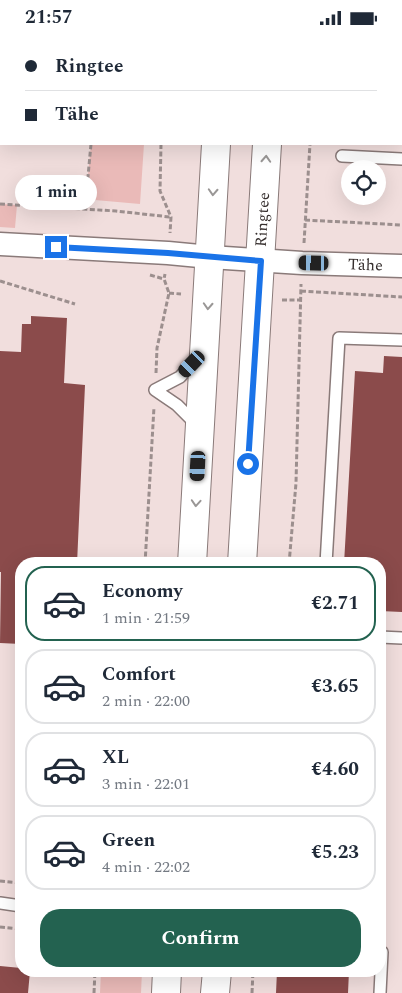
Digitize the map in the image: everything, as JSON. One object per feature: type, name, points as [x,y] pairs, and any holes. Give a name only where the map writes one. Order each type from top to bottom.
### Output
[{"type":"main road","points":[[192,557],[216,145]]},
{"type":"main road","name":"Ringtee","points":[[242,557],[267,145]]},
{"type":"main road","points":[[166,993],[167,977]]},
{"type":"main road","points":[[215,993],[216,977]]},
{"type":"street","name":"Tähe","points":[[0,244],[168,253],[261,261],[402,267]]},
{"type":"lane","points":[[342,156],[402,159]]},
{"type":"lane","points":[[326,557],[339,339],[402,340]]},
{"type":"lane","points":[[200,428],[177,405],[155,390],[180,377],[205,351]]},
{"type":"lane","points":[[386,637],[402,638]]},
{"type":"lane","points":[[0,903],[15,905]]},
{"type":"lane","points":[[380,993],[381,977]]},
{"type":"path","points":[[85,209],[91,145]]},
{"type":"path","points":[[145,557],[157,348],[169,293],[164,279],[171,217],[160,191],[161,145]]},
{"type":"path","points":[[290,557],[296,483],[302,263],[310,145]]},
{"type":"path","points":[[0,204],[171,217]]},
{"type":"path","points":[[305,220],[402,225]]},
{"type":"path","points":[[0,281],[75,305]]},
{"type":"path","points":[[301,291],[402,297]]},
{"type":"path","points":[[169,293],[181,294]]},
{"type":"path","points":[[282,300],[301,300]]},
{"type":"path","points":[[0,881],[15,882]]},
{"type":"path","points":[[0,927],[15,928]]},
{"type":"path","points":[[94,993],[95,977]]},
{"type":"path","points":[[252,993],[253,977]]},
{"type":"shaded area","points":[[91,145],[144,145],[140,204],[95,200],[86,195]]},
{"type":"shaded area","points":[[0,204],[17,205],[15,228],[0,227]]},
{"type":"shaded area","points":[[101,977],[142,977],[141,993],[100,993]]},
{"type":"building","points":[[31,316],[67,318],[64,383],[85,385],[77,557],[15,557],[15,644],[0,643],[0,351],[21,352],[22,324],[31,324]]},
{"type":"building","points":[[384,356],[402,357],[402,612],[386,611],[386,557],[344,557],[355,371],[383,373]]},
{"type":"building","points":[[0,966],[15,967],[15,977],[29,977],[28,993],[0,993]]},
{"type":"building","points":[[277,977],[349,977],[348,993],[276,993]]},
{"type":"route","points":[[56,247],[168,253],[261,261],[248,464]]}]
